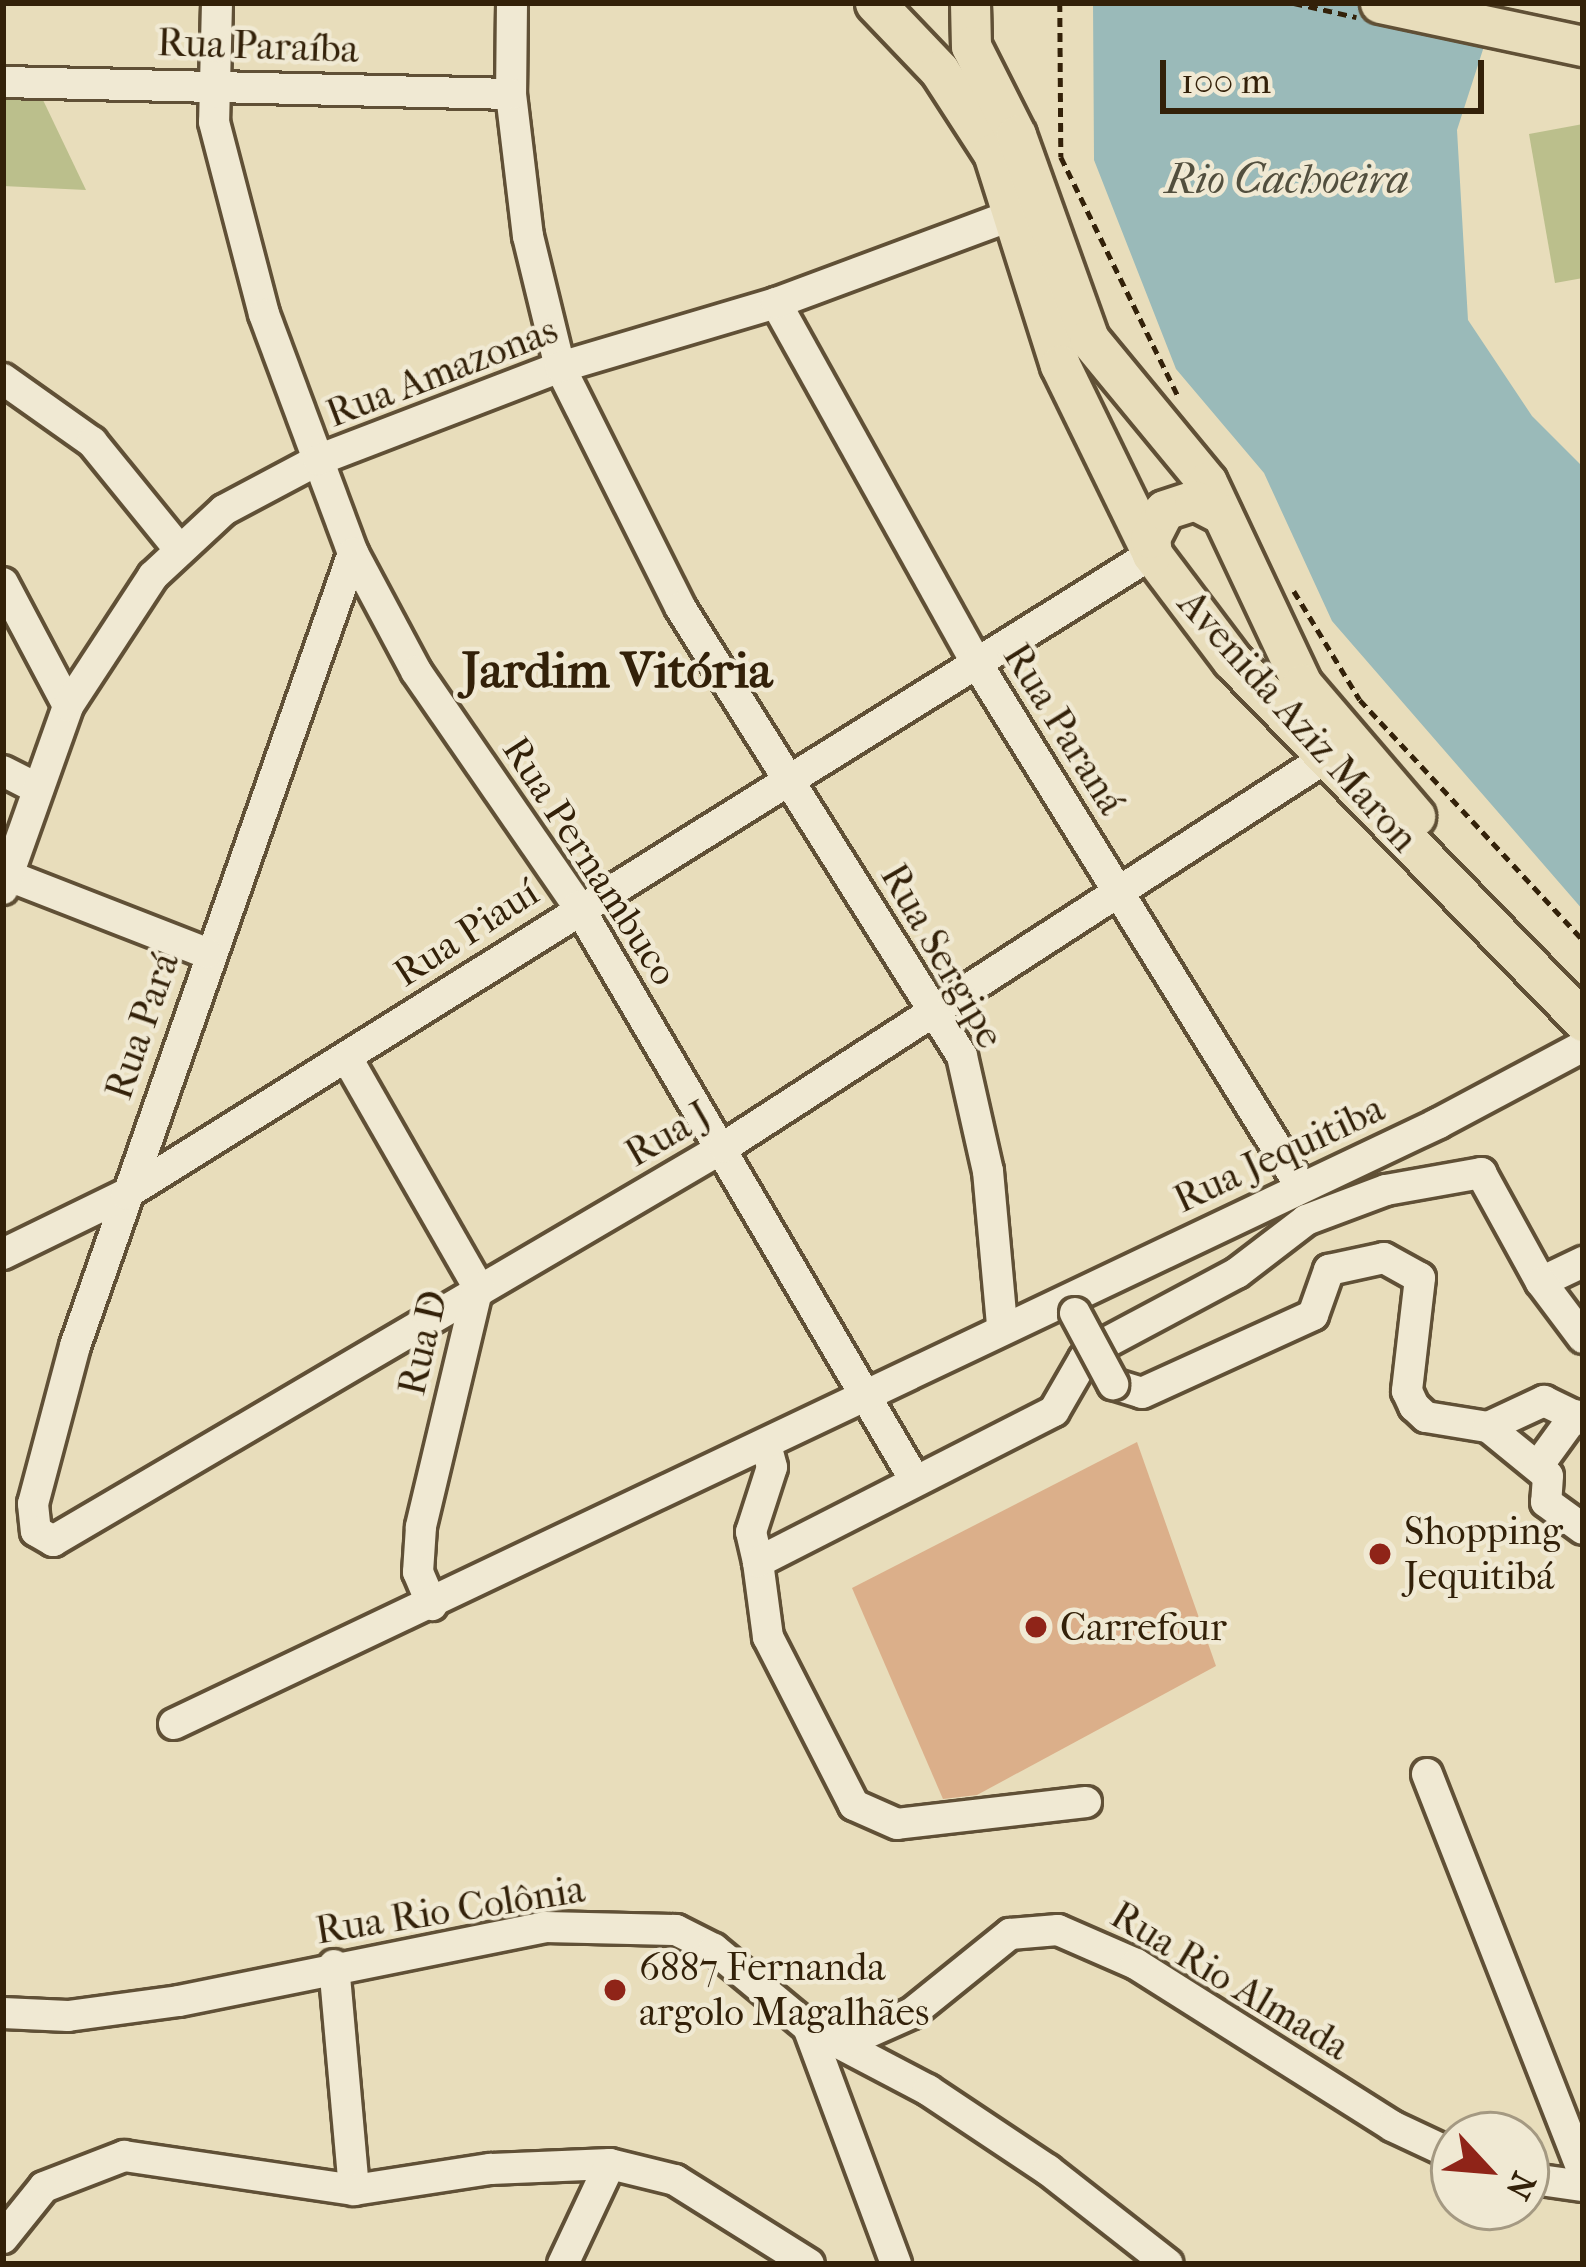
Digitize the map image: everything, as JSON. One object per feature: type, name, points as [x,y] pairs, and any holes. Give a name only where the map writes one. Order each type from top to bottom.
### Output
[{"type":"main road","name":"Avenida Aziz Maron","points":[[875,3],[939,70],[993,153],[1060,365],[1152,554],[1232,660],[1583,1021]]},
{"type":"main road","name":"Avenida Aziz Maron","points":[[970,3],[971,46],[1016,134],[1089,339],[1183,446],[1222,514],[1302,684],[1445,849],[1583,986]]},
{"type":"main road","points":[[1380,3],[1583,46]]},
{"type":"main road","points":[[1506,3],[1583,19]]},
{"type":"main road","points":[[1152,554],[1154,523],[1178,502],[1209,504],[1222,514]]},
{"type":"street","name":"Rua Pernambuco","points":[[217,3],[211,81],[214,122],[265,314],[353,554],[416,671],[578,907],[724,1147],[872,1395],[913,1477]]},
{"type":"street","name":"Rua Sergipe","points":[[512,3],[512,94],[527,236],[560,368],[680,607],[962,1056],[976,1103],[1002,1324]]},
{"type":"street","name":"Rua Paraíba","points":[[3,82],[211,81],[512,94]]},
{"type":"street","name":"Rua Amazonas","points":[[6,882],[35,787],[68,706],[179,549],[224,510],[318,460],[560,368],[776,303],[1015,214]]},
{"type":"street","name":"Rua Paraná","points":[[776,303],[976,662],[1301,1187]]},
{"type":"street","points":[[3,379],[92,442],[179,549]]},
{"type":"street","name":"Rua Pará","points":[[36,1531],[32,1504],[75,1346],[207,953],[353,554]]},
{"type":"street","name":"Rua Piauí","points":[[3,1254],[126,1194],[347,1058],[578,907],[1152,554]]},
{"type":"street","points":[[3,583],[68,706]]},
{"type":"street","name":"Rua J","points":[[36,1531],[53,1540],[71,1536],[478,1287],[724,1147],[1324,759]]},
{"type":"street","points":[[3,771],[35,787]]},
{"type":"street","points":[[6,882],[207,953]]},
{"type":"street","name":"Rua Jequitiba","points":[[1002,1324],[1070,1304],[1583,1046]]},
{"type":"street","name":"Rua D","points":[[347,1058],[478,1287],[421,1527],[418,1572],[432,1605]]},
{"type":"street","points":[[758,1562],[913,1477],[1054,1411],[1084,1359],[1102,1345],[1237,1274],[1306,1220],[1385,1190],[1481,1174],[1541,1282],[1578,1325]]},
{"type":"street","points":[[1070,1304],[1113,1384],[1142,1393],[1313,1315],[1329,1270],[1384,1258],[1420,1278],[1407,1391],[1414,1406],[1426,1417],[1488,1427],[1548,1476],[1546,1502],[1580,1518]]},
{"type":"street","points":[[1541,1282],[1583,1262]]},
{"type":"street","points":[[175,1724],[872,1395],[1002,1324]]},
{"type":"street","points":[[1488,1427],[1544,1400],[1579,1417],[1538,1466]]},
{"type":"street","points":[[766,1445],[772,1467],[751,1532],[768,1636],[854,1805],[897,1824],[1086,1802]]},
{"type":"street","points":[[1426,1774],[1583,2172]]},
{"type":"street","name":"Rua Rio Colônia","points":[[3,2013],[68,2017],[179,2001],[334,1965],[545,1927],[676,1930],[714,1949],[808,2027],[1048,2170],[1168,2264]]},
{"type":"street","name":"Rua Rio Almada","points":[[842,2044],[912,2013],[1010,1934],[1058,1930],[1136,1964],[1392,2126],[1430,2144]]},
{"type":"street","points":[[334,1965],[354,2190]]},
{"type":"street","points":[[808,2027],[896,2264]]},
{"type":"street","points":[[3,2238],[44,2187],[124,2156],[354,2190],[490,2170],[610,2164],[675,2180],[809,2264]]},
{"type":"street","points":[[563,2264],[610,2164]]},
{"type":"street","points":[[1550,2181],[1583,2186]]},
{"type":"path","points":[[1060,3],[1061,157],[1134,319],[1188,414]]},
{"type":"path","points":[[1289,584],[1360,700],[1583,940]]},
{"type":"green space","points":[[3,97],[43,100],[86,190],[3,186]]},
{"type":"green space","points":[[1583,124],[1583,278],[1555,283],[1529,134]]},
{"type":"water","name":"Rio Cachoeira","points":[[1093,3],[1498,3],[1457,130],[1468,320],[1532,416],[1583,467],[1583,910],[1332,621],[1264,473],[1176,369],[1094,160]]},
{"type":"building","name":"Carrefour","points":[[1137,1442],[1216,1666],[977,1795],[943,1799],[852,1588]]},
{"type":"place","name":"Shopping Jequitibá","points":[[1380,1554]]},
{"type":"place","name":"Carrefour","points":[[1036,1627]]},
{"type":"place","name":"6887 Fernanda argolo Magalhães","points":[[615,1990]]},
{"type":"district","name":"Jardim Vitória","points":[[617,670]]}]
